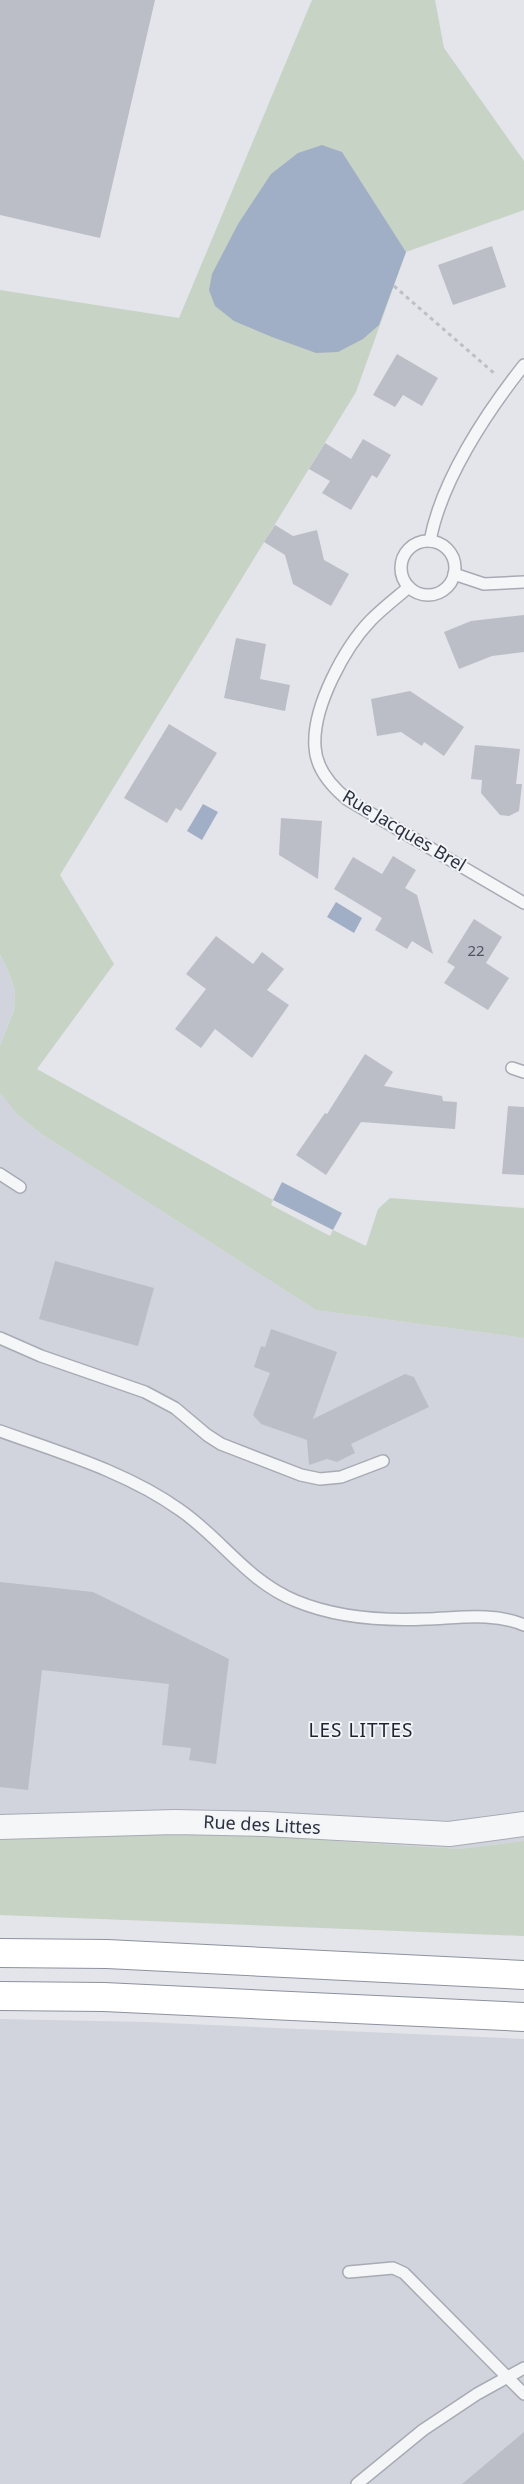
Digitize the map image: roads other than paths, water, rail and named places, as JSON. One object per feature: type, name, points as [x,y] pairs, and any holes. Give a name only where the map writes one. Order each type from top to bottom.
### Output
[{"type":"highway","points":[[0,1953],[107,1954],[524,1975]]},
{"type":"highway","points":[[0,1996],[104,1997],[524,2017]]},
{"type":"street","name":"Rue des Littes","points":[[0,1827],[184,1822],[265,1824],[448,1834],[524,1824]]},
{"type":"lane","points":[[430,541],[442,498],[480,428],[508,385],[524,365]]},
{"type":"lane","points":[[430,541],[444,546],[449,552],[454,566],[454,574],[451,582],[439,592],[423,594],[409,587],[401,570],[402,561],[412,546],[430,541]]},
{"type":"lane","points":[[454,574],[484,584],[524,582]]},
{"type":"lane","name":"Rue Jacques Brel","points":[[409,587],[370,620],[343,658],[329,685],[319,714],[314,746],[319,766],[331,784],[348,800],[524,902]]},
{"type":"lane","points":[[512,1068],[524,1072]]},
{"type":"lane","points":[[0,1174],[20,1187]]},
{"type":"lane","points":[[0,1338],[41,1356],[146,1392],[175,1408],[221,1444],[300,1475],[320,1478],[341,1477],[383,1461]]},
{"type":"lane","points":[[0,1431],[66,1455],[158,1495],[183,1512],[262,1583],[295,1601],[336,1614],[381,1619],[426,1619],[470,1616],[516,1621],[524,1624]]},
{"type":"lane","points":[[349,2272],[393,2268],[404,2273],[524,2394]]},
{"type":"lane","points":[[357,2484],[423,2430],[477,2394],[524,2368]]},
{"type":"water","points":[[322,145],[342,152],[406,252],[379,325],[363,339],[338,352],[316,353],[234,321],[215,306],[209,290],[212,274],[238,224],[271,174],[298,153]]},
{"type":"water","points":[[203,804],[218,812],[202,840],[187,831]]},
{"type":"water","points":[[336,902],[362,918],[354,933],[327,917]]},
{"type":"water","points":[[282,1182],[342,1213],[333,1230],[273,1200]]},
{"type":"district","name":"LES LITTES","points":[[361,1730]]}]
